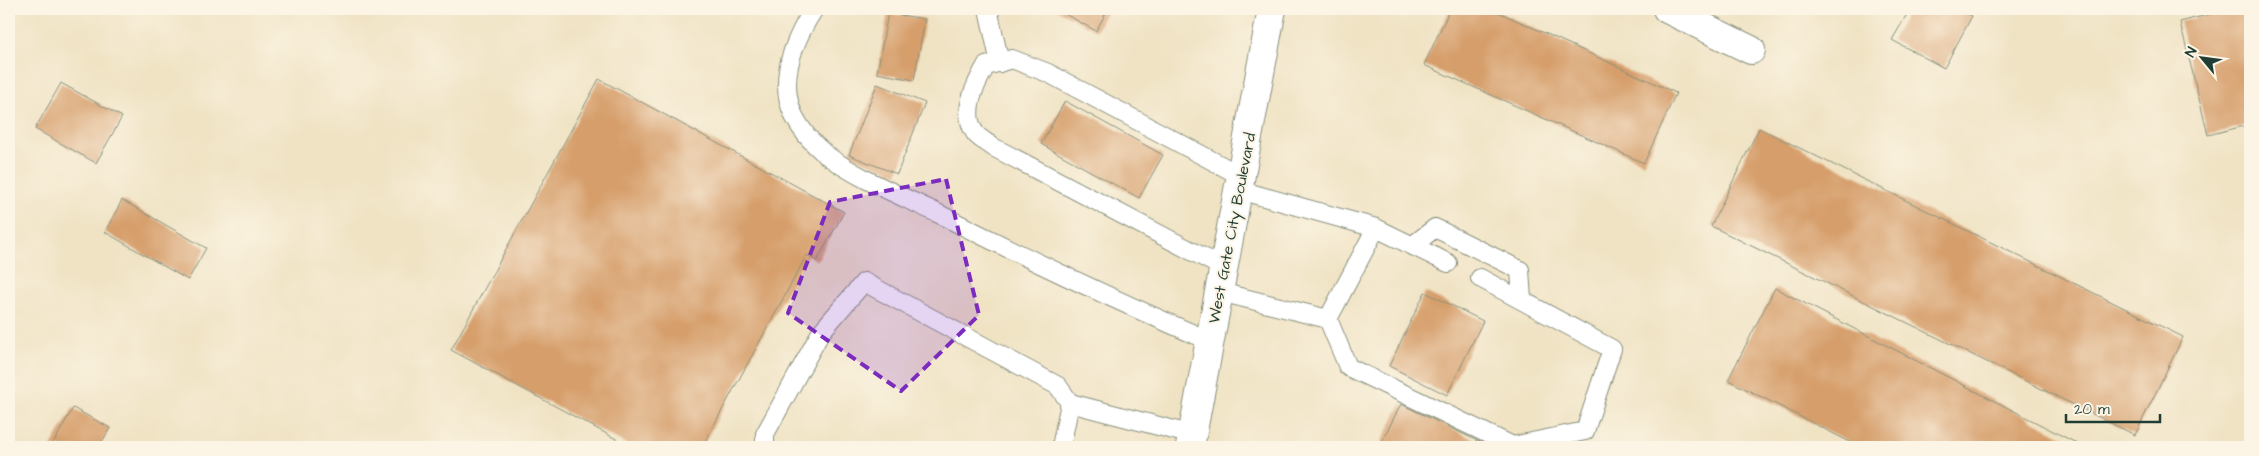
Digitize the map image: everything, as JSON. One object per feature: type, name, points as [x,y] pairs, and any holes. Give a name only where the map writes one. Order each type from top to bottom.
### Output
[{"type":"main road","name":"West Gate City Boulevard","points":[[1192,441],[1272,9]]},
{"type":"main road","points":[[1667,9],[1750,50]]},
{"type":"lane","points":[[814,9],[788,67],[786,89],[794,115],[807,136],[823,152],[858,176],[1034,262],[1117,302],[1210,341]]},
{"type":"lane","points":[[988,9],[1000,63]]},
{"type":"lane","points":[[1448,263],[1376,228],[1240,183],[1048,73],[1012,59],[986,66],[971,97],[970,115],[975,133],[993,147],[1222,280],[1328,319],[1348,367],[1514,446],[1585,431],[1612,349],[1480,278]]},
{"type":"lane","points":[[1328,319],[1376,228]]},
{"type":"lane","points":[[1412,246],[1436,228],[1520,270],[1522,300]]},
{"type":"lane","points":[[765,447],[765,434],[821,332],[864,282],[1058,386],[1070,404],[1192,441]]},
{"type":"lane","points":[[1060,447],[1070,404]]},
{"type":"highlighted area","points":[[946,179],[979,315],[901,391],[788,313],[830,202]]},
{"type":"building","points":[[1056,9],[1108,9],[1096,31]]},
{"type":"building","points":[[1450,9],[1492,9],[1676,93],[1644,163],[1424,65]]},
{"type":"building","points":[[1910,9],[1958,9],[1972,16],[1944,68],[1892,40]]},
{"type":"building","points":[[2217,9],[2250,9],[2250,133],[2248,125],[2208,135],[2180,22],[2218,12]]},
{"type":"building","points":[[888,13],[925,19],[914,80],[877,73]]},
{"type":"building","points":[[599,79],[844,212],[817,261],[807,255],[702,447],[631,447],[451,350]]},
{"type":"building","points":[[61,83],[122,117],[96,163],[35,129]]},
{"type":"building","points":[[877,84],[925,103],[897,174],[849,155]]},
{"type":"building","points":[[1065,101],[1163,155],[1139,198],[1041,144]]},
{"type":"building","points":[[1759,128],[2183,337],[2135,435],[1711,226]]},
{"type":"building","points":[[122,200],[206,248],[188,280],[105,232]]},
{"type":"building","points":[[1775,288],[2084,447],[1860,447],[1728,380]]},
{"type":"building","points":[[1425,292],[1483,321],[1447,395],[1389,366]]},
{"type":"building","points":[[1401,404],[1490,447],[1379,447]]},
{"type":"building","points":[[73,408],[110,428],[99,447],[51,447]]}]
